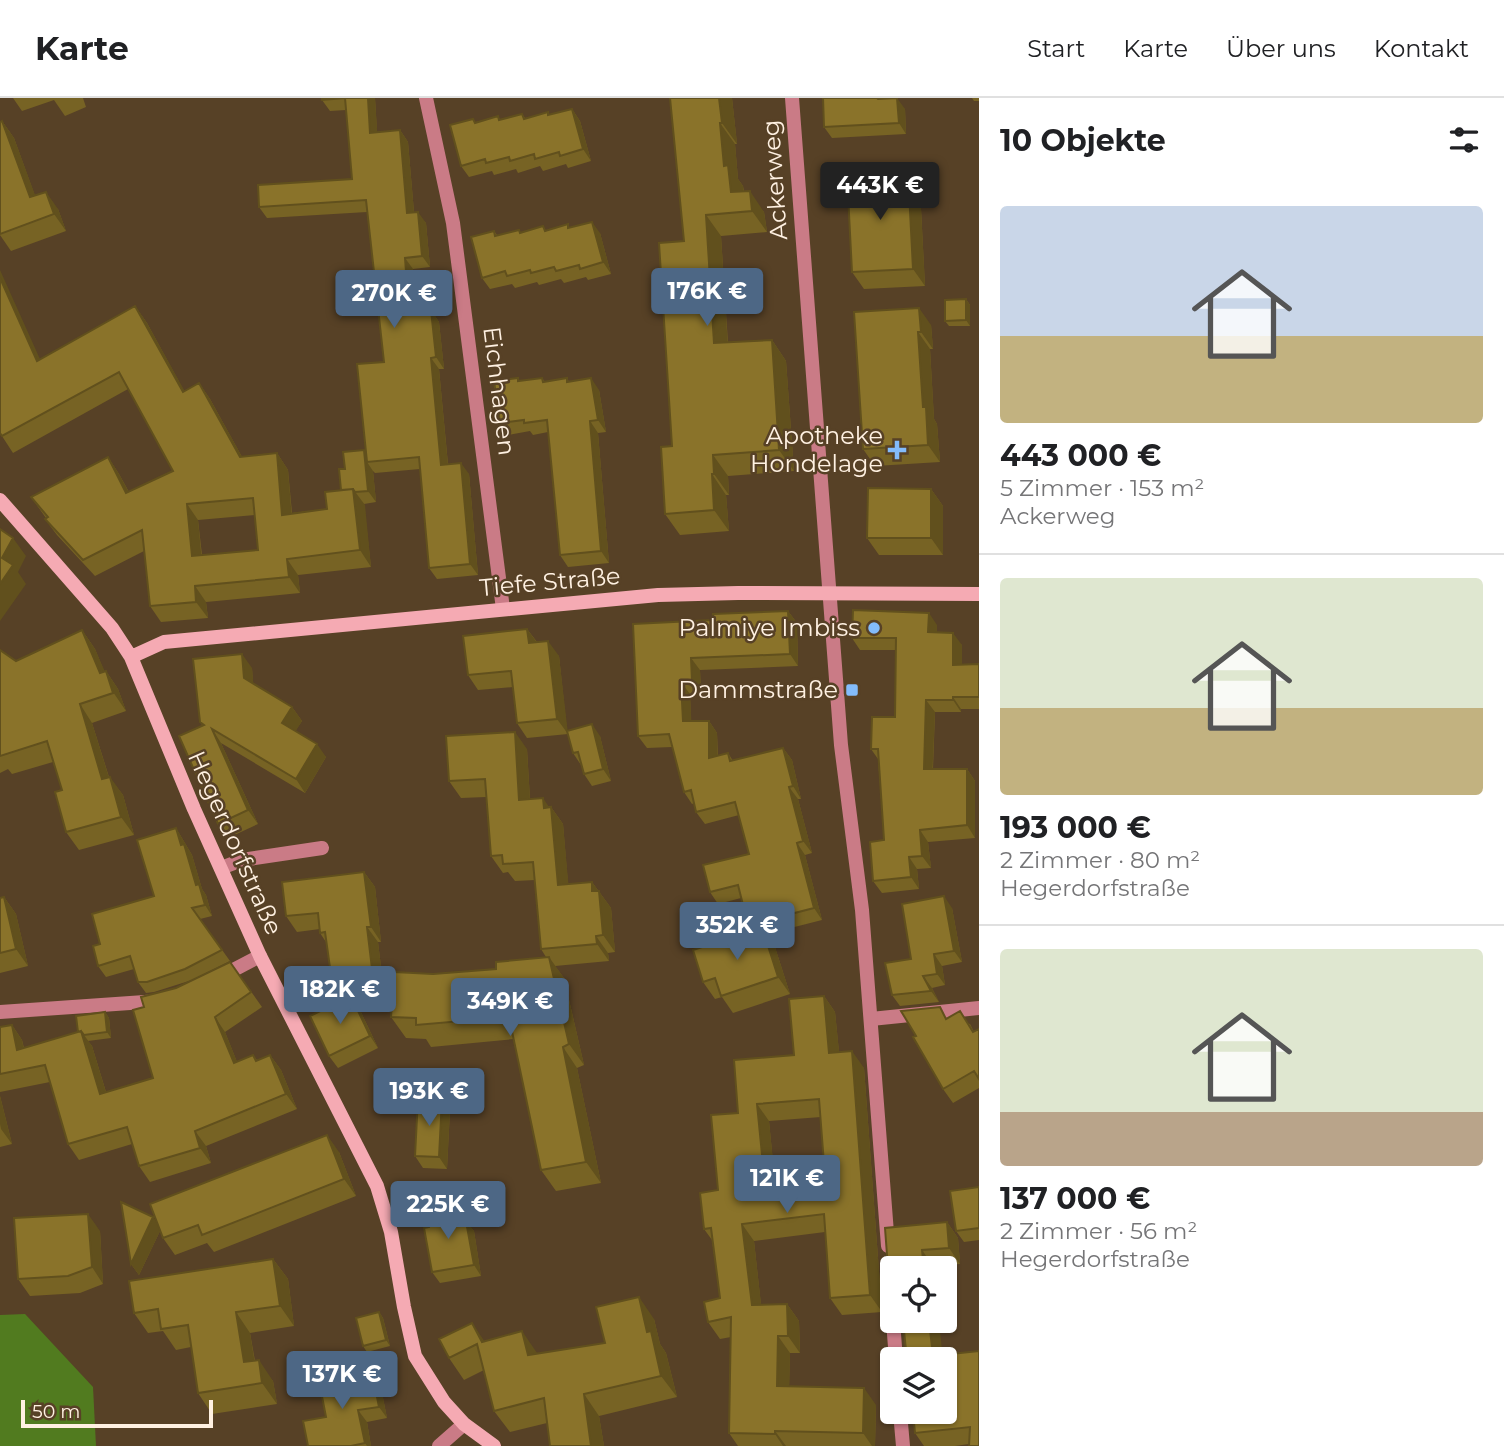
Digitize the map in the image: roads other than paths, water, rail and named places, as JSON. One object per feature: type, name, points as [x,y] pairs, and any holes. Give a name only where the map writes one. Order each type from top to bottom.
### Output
[{"type":"main road","name":"Hegerdorfstraße","points":[[0,500],[113,628],[131,657],[220,869],[260,956],[377,1186],[391,1232],[415,1356],[444,1402],[464,1424],[494,1446]]},
{"type":"main road","name":"Tiefe Straße","points":[[131,657],[164,642],[658,595],[979,594]]},
{"type":"street","name":"Eichhagen","points":[[426,98],[453,223],[503,609]]},
{"type":"street","name":"Ackerweg","points":[[792,98],[831,593]]},
{"type":"street","points":[[831,593],[841,745],[862,910],[888,1256]]},
{"type":"street","points":[[220,869],[242,860],[322,848]]},
{"type":"street","points":[[201,986],[260,956]]},
{"type":"street","points":[[0,1012],[136,1004],[172,999]]},
{"type":"street","points":[[871,1019],[979,1008]]},
{"type":"street","points":[[439,1446],[464,1424]]},
{"type":"street","points":[[901,1424],[903,1446]]},
{"type":"place","name":"Apotheke Hondelage","points":[[897,450]]},
{"type":"place","name":"Palmiye Imbiss","points":[[874,628]]},
{"type":"place","name":"Dammstraße","points":[[852,690]]}]
